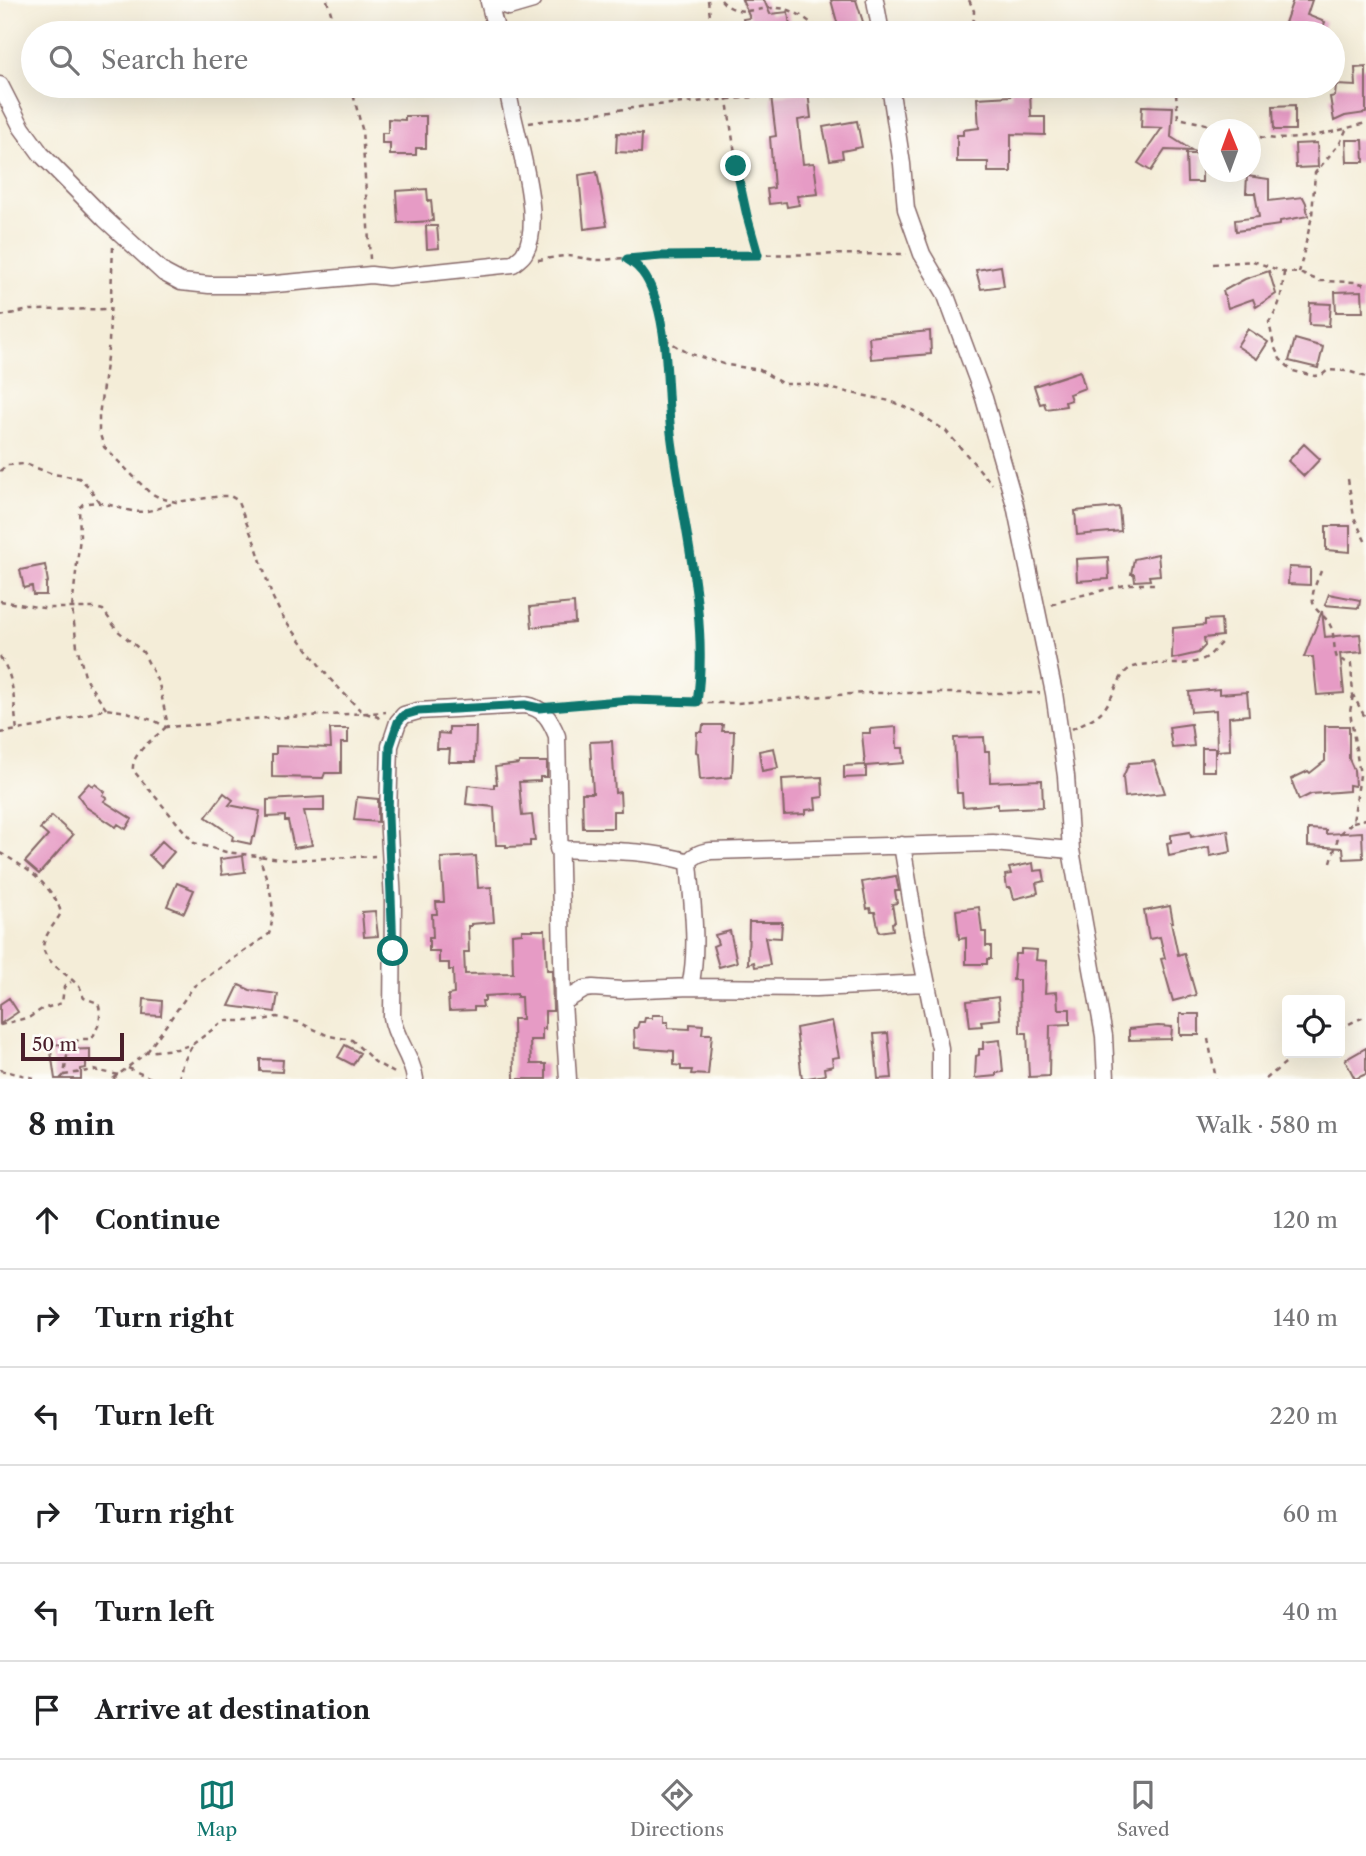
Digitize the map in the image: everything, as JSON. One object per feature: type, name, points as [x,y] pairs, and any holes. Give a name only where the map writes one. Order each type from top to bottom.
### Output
[{"type":"street","points":[[489,1],[509,7],[533,0]]},
{"type":"street","points":[[875,0],[879,21]]},
{"type":"street","points":[[489,1],[494,21]]},
{"type":"street","points":[[0,85],[22,128],[41,153],[105,219],[164,273],[181,282],[209,285],[265,285],[371,275],[388,277],[513,264],[525,254],[530,239],[531,222],[527,176],[509,98]]},
{"type":"street","points":[[892,98],[906,209],[922,254],[945,293],[984,398],[1015,505],[1054,693],[1066,776],[1071,850],[1104,1036],[1107,1079]]},
{"type":"street","points":[[415,1079],[412,1065],[393,1030],[392,1017],[390,746],[398,722],[404,715],[418,711],[525,705],[539,708],[551,720],[557,736],[558,849],[568,1079]]},
{"type":"street","points":[[690,987],[695,946],[689,862],[692,857],[702,852],[993,843],[1071,850]]},
{"type":"street","points":[[902,845],[940,1048],[940,1079]]},
{"type":"street","points":[[558,849],[649,853],[689,862]]},
{"type":"street","points":[[563,1002],[584,989],[593,988],[816,988],[926,984]]},
{"type":"path","points":[[327,0],[333,21]]},
{"type":"path","points":[[708,0],[711,21]]},
{"type":"path","points":[[721,0],[725,5],[743,12],[779,8],[803,16],[809,21]]},
{"type":"path","points":[[969,0],[974,11],[973,21]]},
{"type":"path","points":[[354,98],[362,129],[371,275]]},
{"type":"path","points":[[515,125],[646,106],[746,98]]},
{"type":"path","points":[[1176,98],[1178,118],[1198,122]]},
{"type":"path","points":[[727,100],[736,166],[758,255]]},
{"type":"path","points":[[1261,136],[1281,139],[1366,123]]},
{"type":"path","points":[[1299,273],[1312,216],[1315,173],[1334,151],[1347,128]]},
{"type":"path","points":[[105,219],[113,248],[111,309],[99,431],[104,447],[149,492],[176,502]]},
{"type":"path","points":[[513,264],[564,256],[599,260],[683,255],[922,254]]},
{"type":"path","points":[[627,259],[647,276],[657,303],[663,338],[671,435],[682,495],[697,618],[701,664],[697,702]]},
{"type":"path","points":[[1213,264],[1253,261],[1320,281],[1356,282],[1366,285]]},
{"type":"path","points":[[1284,272],[1282,294],[1276,312],[1269,322],[1280,359],[1293,371],[1315,376],[1328,370],[1348,370],[1366,377]]},
{"type":"path","points":[[0,316],[30,310],[111,309]]},
{"type":"path","points":[[663,338],[688,353],[727,365],[760,370],[783,384],[809,384],[890,401],[915,411],[946,431],[995,487]]},
{"type":"path","points":[[0,471],[7,465],[26,464],[53,474],[73,476],[88,485],[99,502]]},
{"type":"path","points":[[1348,479],[1354,517],[1366,543]]},
{"type":"path","points":[[106,709],[86,680],[77,646],[72,608],[78,565],[79,508],[83,503],[99,502],[148,511],[176,502],[230,496],[237,500],[282,616],[330,679],[362,712],[378,717],[390,746]]},
{"type":"path","points":[[1321,570],[1312,601],[1332,628],[1332,645],[1337,658],[1351,664],[1353,695],[1350,712],[1360,775],[1353,822]]},
{"type":"path","points":[[1038,615],[1062,600],[1129,584],[1155,584]]},
{"type":"path","points":[[0,601],[43,608],[103,610],[117,631],[143,652],[159,684],[167,727]]},
{"type":"path","points":[[1060,736],[1102,712],[1127,669],[1144,665],[1186,664],[1207,657],[1222,642]]},
{"type":"path","points":[[0,657],[7,666],[16,702],[17,730]]},
{"type":"path","points":[[539,708],[630,700],[737,703],[864,693],[1054,693]]},
{"type":"path","points":[[1353,695],[1366,719]]},
{"type":"path","points":[[0,733],[42,726],[106,709],[127,712],[167,727],[226,720],[390,711]]},
{"type":"path","points":[[167,727],[138,754],[132,763],[133,770],[194,843],[226,852],[289,860],[363,855],[389,857]]},
{"type":"path","points":[[1331,862],[1339,834],[1353,822],[1366,819]]},
{"type":"path","points":[[0,853],[28,871],[60,906],[61,913],[46,936],[44,951],[79,987],[84,998],[98,1003],[101,1012],[100,1022],[92,1040],[79,1039],[68,1050],[64,1075]]},
{"type":"path","points":[[113,1079],[147,1052],[194,986],[268,934],[273,922],[273,897],[259,855]]},
{"type":"path","points":[[0,1025],[30,1017],[42,1009],[62,1003],[64,987],[72,981]]},
{"type":"path","points":[[1345,1026],[1366,1016]]},
{"type":"path","points":[[147,1052],[177,1049],[193,1044],[224,1021],[257,1021],[277,1017],[352,1040],[375,1062],[404,1079]]},
{"type":"path","points":[[1208,1039],[1216,1079]]},
{"type":"path","points":[[179,1079],[193,1044]]},
{"type":"path","points":[[1266,1079],[1291,1058]]},
{"type":"path","points":[[128,1068],[153,1079]]},
{"type":"path","points":[[0,1070],[39,1079]]},
{"type":"path","points":[[60,1079],[64,1075],[94,1070],[119,1075]]},
{"type":"building","points":[[742,0],[764,0],[770,14],[788,12],[789,21],[743,21],[750,18]]},
{"type":"building","points":[[831,0],[856,0],[863,21],[837,21]]},
{"type":"building","points":[[1293,0],[1312,0],[1307,15],[1322,21],[1286,21]]},
{"type":"building","points":[[1366,67],[1366,113],[1345,116],[1334,121],[1330,98],[1345,98],[1345,85],[1356,86],[1355,68]]},
{"type":"building","points":[[771,98],[809,98],[811,118],[798,120],[803,164],[814,163],[818,194],[797,196],[799,205],[787,207],[786,202],[769,204],[767,189],[774,188],[770,137],[776,136]]},
{"type":"building","points":[[977,98],[1030,98],[1031,117],[1045,117],[1045,135],[1011,134],[1011,172],[988,172],[988,162],[957,162],[957,135],[963,135],[963,130],[979,128]]},
{"type":"building","points":[[1295,105],[1295,130],[1274,130],[1273,106]]},
{"type":"building","points":[[1142,106],[1173,107],[1171,137],[1193,151],[1165,150],[1151,171],[1138,163],[1162,128],[1141,127]]},
{"type":"building","points":[[405,116],[426,116],[426,148],[416,148],[416,155],[390,155],[390,143],[382,143],[382,133],[388,133],[388,119],[405,120]]},
{"type":"building","points":[[857,121],[862,147],[842,151],[843,158],[830,160],[823,127]]},
{"type":"building","points":[[617,133],[642,134],[641,153],[616,152]]},
{"type":"building","points":[[1346,140],[1363,140],[1364,162],[1347,162]]},
{"type":"building","points":[[1317,143],[1318,167],[1296,168],[1295,144]]},
{"type":"building","points":[[1186,154],[1198,154],[1198,182],[1187,182]]},
{"type":"building","points":[[597,172],[607,226],[584,229],[579,175]]},
{"type":"building","points":[[1261,178],[1269,179],[1269,201],[1303,197],[1308,216],[1280,221],[1280,225],[1236,231],[1235,220],[1259,217],[1255,193],[1246,193],[1247,182],[1261,182]]},
{"type":"building","points":[[427,189],[433,221],[398,223],[396,191]]},
{"type":"building","points":[[426,226],[437,226],[439,248],[427,249]]},
{"type":"building","points":[[1001,266],[1004,286],[981,289],[976,270]]},
{"type":"building","points":[[1269,271],[1276,294],[1256,307],[1253,299],[1228,308],[1223,291],[1245,279]]},
{"type":"building","points":[[1362,291],[1363,312],[1336,312],[1335,292]]},
{"type":"building","points":[[1310,303],[1331,304],[1329,326],[1309,325]]},
{"type":"building","points":[[1248,329],[1268,342],[1257,359],[1237,346]]},
{"type":"building","points":[[930,331],[931,354],[871,359],[869,337]]},
{"type":"building","points":[[1295,339],[1323,347],[1318,368],[1289,361]]},
{"type":"building","points":[[1080,371],[1085,388],[1069,394],[1071,400],[1065,402],[1066,406],[1046,409],[1044,403],[1040,404],[1034,386]]},
{"type":"building","points":[[1304,444],[1320,459],[1304,476],[1288,461]]},
{"type":"building","points":[[1119,507],[1121,531],[1077,535],[1075,511]]},
{"type":"building","points":[[1326,526],[1350,526],[1350,552],[1326,550]]},
{"type":"building","points":[[1158,554],[1160,575],[1149,576],[1150,580],[1135,581],[1134,574],[1131,574],[1134,559]]},
{"type":"building","points":[[1108,557],[1109,579],[1077,581],[1076,559]]},
{"type":"building","points":[[45,565],[48,582],[46,595],[33,595],[32,586],[24,588],[20,570]]},
{"type":"building","points":[[1289,567],[1310,568],[1310,585],[1288,584]]},
{"type":"building","points":[[1329,594],[1360,600],[1359,608],[1325,605]]},
{"type":"building","points":[[574,603],[575,623],[532,627],[530,607]]},
{"type":"building","points":[[1322,611],[1325,637],[1360,634],[1362,652],[1340,654],[1344,693],[1317,695],[1313,657],[1304,657]]},
{"type":"building","points":[[1221,619],[1222,636],[1204,638],[1205,646],[1198,653],[1172,659],[1173,628],[1205,625],[1205,620]]},
{"type":"building","points":[[1219,689],[1219,694],[1247,692],[1249,715],[1229,717],[1230,750],[1217,751],[1216,710],[1191,712],[1189,692]]},
{"type":"building","points":[[1191,724],[1194,746],[1172,748],[1169,727]]},
{"type":"building","points":[[703,725],[723,725],[722,731],[734,731],[732,777],[700,780],[696,752],[697,732],[702,732]]},
{"type":"building","points":[[1325,726],[1349,726],[1349,759],[1354,770],[1355,786],[1349,785],[1349,791],[1311,794],[1299,800],[1291,779],[1308,771],[1310,773],[1325,761]]},
{"type":"building","points":[[449,727],[476,727],[475,762],[449,762],[450,749],[437,749],[438,733],[449,734]]},
{"type":"building","points":[[896,727],[897,748],[903,748],[904,763],[866,766],[866,777],[844,778],[844,766],[865,765],[862,733],[870,733],[870,729]]},
{"type":"building","points":[[330,729],[348,729],[348,743],[341,743],[341,773],[325,773],[323,778],[272,777],[272,754],[276,754],[276,746],[331,748]]},
{"type":"building","points":[[984,737],[985,751],[989,751],[990,782],[1042,780],[1043,807],[998,809],[998,804],[963,807],[962,793],[957,793],[954,738]]},
{"type":"building","points":[[612,741],[615,793],[620,792],[621,811],[613,811],[613,828],[583,828],[582,793],[593,793],[590,742]]},
{"type":"building","points":[[774,748],[778,768],[762,771],[759,751]]},
{"type":"building","points":[[1202,748],[1215,748],[1215,771],[1202,771]]},
{"type":"building","points":[[1154,761],[1165,793],[1125,797],[1123,777],[1129,763]]},
{"type":"building","points":[[519,762],[547,762],[547,777],[540,777],[540,781],[519,782],[522,816],[532,815],[535,841],[530,841],[530,846],[496,845],[494,807],[466,804],[468,785],[494,788],[494,784],[497,784],[495,767]]},
{"type":"building","points":[[822,777],[823,797],[815,798],[816,809],[806,810],[806,814],[784,815],[782,779]]},
{"type":"building","points":[[89,783],[105,792],[103,795],[107,798],[104,801],[132,819],[126,829],[118,824],[116,827],[86,807],[78,795]]},
{"type":"building","points":[[224,793],[233,800],[229,805],[260,811],[251,844],[232,840],[233,836],[206,817]]},
{"type":"building","points":[[324,797],[324,811],[304,811],[312,845],[294,848],[285,816],[267,817],[267,800]]},
{"type":"building","points":[[357,797],[378,799],[378,822],[354,820]]},
{"type":"building","points":[[52,816],[73,835],[39,874],[25,862],[48,836],[40,829]]},
{"type":"building","points":[[1308,829],[1326,830],[1326,834],[1362,832],[1363,858],[1344,859],[1343,848],[1308,846]]},
{"type":"building","points":[[1228,830],[1231,852],[1210,856],[1209,847],[1169,856],[1167,843],[1171,842],[1171,835],[1190,832],[1191,837]]},
{"type":"building","points":[[162,841],[174,852],[161,867],[149,855]]},
{"type":"building","points":[[243,856],[245,872],[222,875],[220,859]]},
{"type":"building","points":[[476,856],[478,888],[491,887],[494,922],[468,926],[469,952],[464,952],[465,974],[513,973],[512,934],[522,933],[522,930],[545,930],[547,970],[552,970],[553,1011],[545,1011],[542,1040],[530,1040],[531,1064],[546,1064],[546,1079],[514,1079],[513,1019],[522,1019],[521,997],[517,997],[517,994],[485,996],[483,1007],[449,1011],[448,995],[454,994],[453,970],[449,970],[449,963],[439,963],[439,951],[429,951],[429,938],[433,938],[432,914],[437,914],[436,902],[444,902],[441,858]]},
{"type":"building","points":[[1033,863],[1034,871],[1043,870],[1045,881],[1036,883],[1038,893],[1014,899],[1011,888],[1007,888],[1005,875],[1011,874],[1009,868]]},
{"type":"building","points":[[896,876],[899,891],[895,891],[897,903],[892,904],[895,922],[892,923],[893,930],[879,932],[875,912],[867,909],[862,882]]},
{"type":"building","points":[[177,883],[194,890],[184,913],[167,906]]},
{"type":"building","points":[[1170,906],[1178,955],[1184,953],[1196,995],[1173,1001],[1161,959],[1165,958],[1160,937],[1149,939],[1144,911]]},
{"type":"building","points":[[979,907],[982,932],[986,932],[986,946],[991,946],[991,959],[987,959],[987,964],[966,964],[966,938],[959,939],[956,910]]},
{"type":"building","points":[[375,911],[378,936],[364,937],[362,912]]},
{"type":"building","points":[[749,922],[782,922],[781,938],[765,937],[770,965],[755,967],[754,962],[748,964]]},
{"type":"building","points":[[730,931],[737,962],[719,967],[713,946],[718,944],[715,935]]},
{"type":"building","points":[[1021,949],[1037,950],[1036,960],[1047,961],[1045,993],[1057,992],[1058,1009],[1070,1009],[1070,1024],[1050,1025],[1049,1076],[1029,1077],[1027,1033],[1020,1033],[1019,980],[1013,980],[1015,954],[1021,954]]},
{"type":"building","points":[[239,985],[250,990],[278,994],[275,1012],[229,1006]]},
{"type":"building","points":[[998,997],[1000,1019],[981,1021],[982,1026],[970,1027],[967,1001]]},
{"type":"building","points":[[9,998],[18,1012],[0,1024],[0,1004]]},
{"type":"building","points":[[144,999],[162,1001],[161,1016],[143,1015]]},
{"type":"building","points":[[1180,1014],[1199,1014],[1199,1035],[1180,1035]]},
{"type":"building","points":[[652,1015],[664,1015],[668,1028],[690,1029],[690,1024],[703,1025],[702,1034],[712,1034],[708,1075],[691,1074],[692,1070],[681,1070],[681,1066],[674,1065],[674,1051],[635,1048],[634,1028],[637,1028],[639,1022],[644,1022],[645,1018],[652,1018]]},
{"type":"building","points":[[832,1021],[839,1057],[832,1058],[833,1066],[824,1068],[825,1075],[802,1079],[796,1028]]},
{"type":"building","points":[[1172,1027],[1171,1039],[1129,1040],[1129,1029]]},
{"type":"building","points":[[888,1033],[892,1078],[878,1079],[874,1034]]},
{"type":"building","points":[[1000,1040],[1003,1072],[996,1073],[996,1076],[975,1078],[976,1056],[979,1055],[979,1049],[983,1049],[983,1042]]},
{"type":"building","points":[[62,1044],[63,1050],[90,1049],[90,1062],[86,1062],[86,1068],[81,1069],[81,1079],[55,1079],[50,1045]]},
{"type":"building","points":[[345,1045],[360,1053],[353,1065],[338,1057]]},
{"type":"building","points":[[1366,1048],[1366,1074],[1355,1079],[1345,1060]]},
{"type":"building","points":[[260,1059],[283,1060],[282,1072],[260,1071]]},
{"type":"route","points":[[393,951],[388,815],[390,746],[398,722],[404,715],[418,711],[525,705],[539,708],[630,700],[697,702],[701,664],[697,618],[682,495],[671,435],[663,338],[657,303],[647,276],[627,259],[758,255],[736,166]]}]
